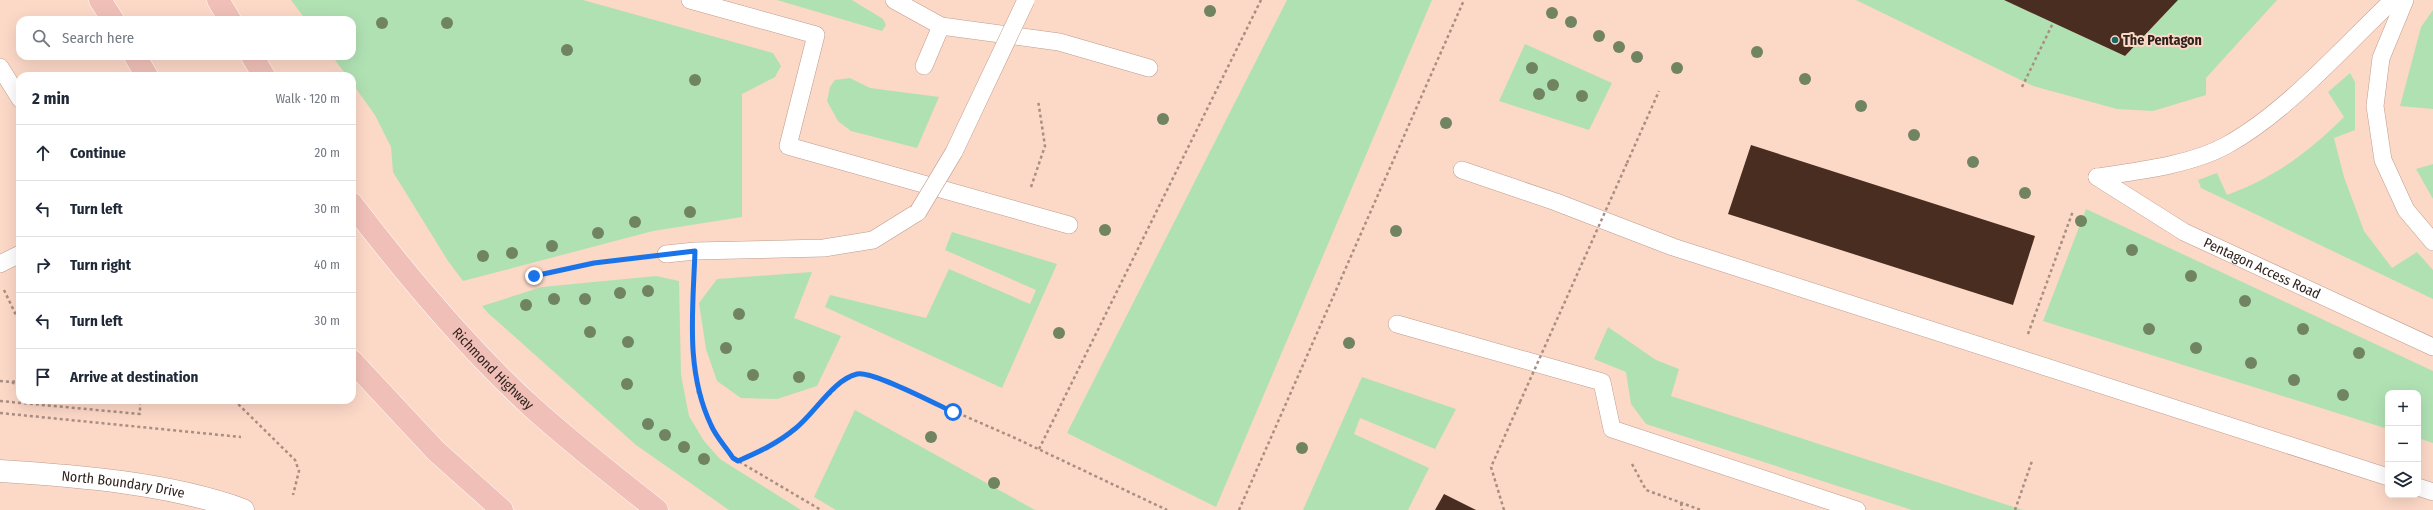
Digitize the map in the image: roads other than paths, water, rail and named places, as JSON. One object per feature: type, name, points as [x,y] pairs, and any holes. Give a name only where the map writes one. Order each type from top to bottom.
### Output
[{"type":"highway","points":[[100,0],[110,16]]},
{"type":"highway","points":[[218,0],[228,16]]},
{"type":"highway","points":[[137,60],[145,72]]},
{"type":"highway","points":[[254,60],[262,72]]},
{"type":"highway","name":"Richmond Highway","points":[[356,209],[413,280],[494,369],[533,408],[657,510]]},
{"type":"highway","points":[[356,365],[436,451],[502,510]]},
{"type":"street","name":"North Boundary Drive","points":[[0,471],[57,475],[175,491],[243,510]]},
{"type":"lane","points":[[690,0],[816,35],[788,146],[1069,225]]},
{"type":"lane","points":[[894,0],[941,26],[1059,42],[1148,68]]},
{"type":"lane","points":[[666,254],[695,251],[824,248],[873,240],[918,212],[954,152],[1026,0]]},
{"type":"lane","name":"Pentagon Access Road","points":[[2394,0],[2273,115],[2226,146],[2170,166],[2098,177],[2184,232],[2433,347]]},
{"type":"lane","points":[[2405,0],[2381,58],[2375,106],[2383,160],[2406,210],[2433,242]]},
{"type":"lane","points":[[924,66],[941,26]]},
{"type":"lane","points":[[0,67],[16,93]]},
{"type":"lane","points":[[1462,170],[1556,202],[1673,247],[2385,476]]},
{"type":"lane","points":[[0,264],[16,256]]},
{"type":"lane","points":[[1398,324],[1602,382],[1612,429],[1857,510]]},
{"type":"lane","points":[[2421,488],[2433,492]]},
{"type":"place","name":"The Pentagon","points":[[2115,40]]}]
